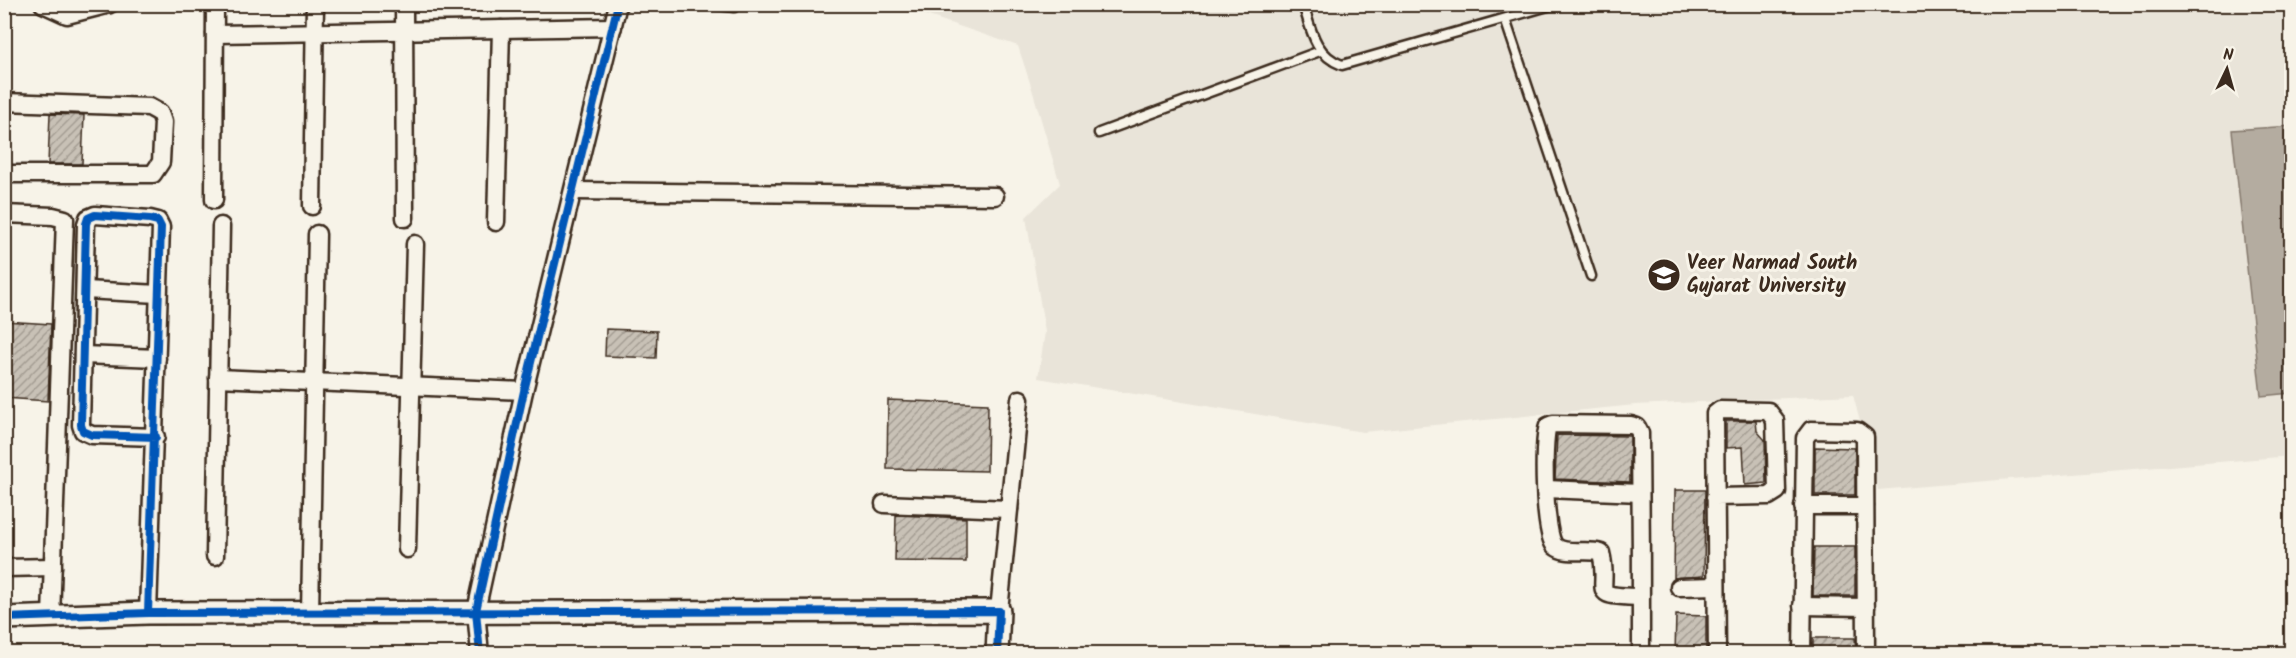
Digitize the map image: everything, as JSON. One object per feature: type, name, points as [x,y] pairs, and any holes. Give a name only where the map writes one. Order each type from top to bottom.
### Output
[{"type":"street","points":[[43,4],[67,15],[110,4]]},
{"type":"street","points":[[214,200],[215,4]]},
{"type":"street","points":[[312,207],[315,4]]},
{"type":"street","points":[[404,4],[405,218]]},
{"type":"street","points":[[480,654],[476,611],[524,391],[618,4]]},
{"type":"street","points":[[215,34],[613,27]]},
{"type":"street","points":[[496,222],[501,29]]},
{"type":"street","points":[[4,102],[149,107],[160,113],[164,123],[161,162],[153,174],[4,174]]},
{"type":"street","points":[[574,191],[995,195]]},
{"type":"street","points":[[4,214],[53,216],[65,219],[51,617]]},
{"type":"street","points":[[148,613],[156,437],[161,227],[158,221],[95,215],[88,218],[86,224],[83,431],[92,435],[156,437]]},
{"type":"street","points":[[215,556],[221,226]]},
{"type":"street","points":[[310,613],[317,234]]},
{"type":"street","points":[[407,549],[415,244]]},
{"type":"street","points":[[85,290],[158,294]]},
{"type":"street","points":[[83,355],[157,358]]},
{"type":"street","points":[[218,378],[524,391]]},
{"type":"street","points":[[997,654],[999,611],[1020,399]]},
{"type":"street","points":[[1716,497],[1769,496],[1777,491],[1775,420],[1768,411],[1717,412],[1716,497],[1717,654]]},
{"type":"street","points":[[1641,597],[1612,596],[1605,593],[1602,588],[1600,554],[1562,550],[1554,546],[1549,538],[1546,489],[1548,426],[1553,424],[1631,425],[1637,427],[1640,433],[1640,492],[1641,597],[1641,654]]},
{"type":"street","points":[[1802,654],[1805,438],[1806,433],[1811,430],[1862,432],[1865,437],[1866,654]]},
{"type":"street","points":[[1546,489],[1640,492]]},
{"type":"street","points":[[884,504],[1009,509]]},
{"type":"street","points":[[1803,506],[1865,506]]},
{"type":"street","points":[[4,568],[53,567]]},
{"type":"street","points":[[1679,587],[1716,586]]},
{"type":"street","points":[[1802,606],[1866,606]]},
{"type":"street","points":[[4,618],[148,613],[999,611]]},
{"type":"lane","points":[[710,4],[734,7]]},
{"type":"lane","points":[[1303,4],[1320,51],[1328,60],[1342,65],[1354,64],[1555,4]]},
{"type":"lane","points":[[1505,19],[1591,276]]},
{"type":"lane","points":[[1099,133],[1320,51]]},
{"type":"shaded area","name":"Veer Narmad South Gujarat University","points":[[918,4],[2291,5],[2291,456],[1878,490],[1853,395],[1635,405],[1363,432],[1038,378],[1045,332],[1026,217],[1060,184],[1032,89],[1018,46],[917,12]]},
{"type":"shaded area","points":[[2291,126],[2291,393],[2261,396],[2232,130]]},
{"type":"building","points":[[50,114],[84,115],[82,164],[48,164]]},
{"type":"building","points":[[4,321],[51,324],[48,401],[4,398]]},
{"type":"building","points":[[606,329],[657,331],[656,358],[605,356]]},
{"type":"building","points":[[888,400],[988,404],[987,471],[887,469]]},
{"type":"building","points":[[1726,421],[1756,421],[1757,431],[1765,440],[1766,483],[1745,485],[1743,447],[1726,448]]},
{"type":"building","points":[[1557,435],[1630,436],[1630,482],[1555,479]]},
{"type":"building","points":[[1815,447],[1855,448],[1855,495],[1815,495]]},
{"type":"building","points":[[1675,490],[1705,490],[1704,576],[1674,578]]},
{"type":"building","points":[[896,515],[966,518],[966,562],[895,561]]},
{"type":"building","points":[[1814,547],[1855,547],[1855,596],[1813,596]]},
{"type":"building","points":[[1676,615],[1706,616],[1706,654],[1675,654]]},
{"type":"building","points":[[1813,638],[1855,638],[1856,654],[1813,654]]},
{"type":"cycle path","points":[[480,654],[476,611],[524,391],[618,4]]},
{"type":"cycle path","points":[[148,613],[161,227],[158,221],[150,219],[95,215],[88,218],[86,224],[81,425],[83,431],[92,435],[156,437]]},
{"type":"cycle path","points":[[4,618],[148,613],[999,611],[997,654]]},
{"type":"place","name":"Veer Narmad South Gujarat University","points":[[1664,275]]}]
